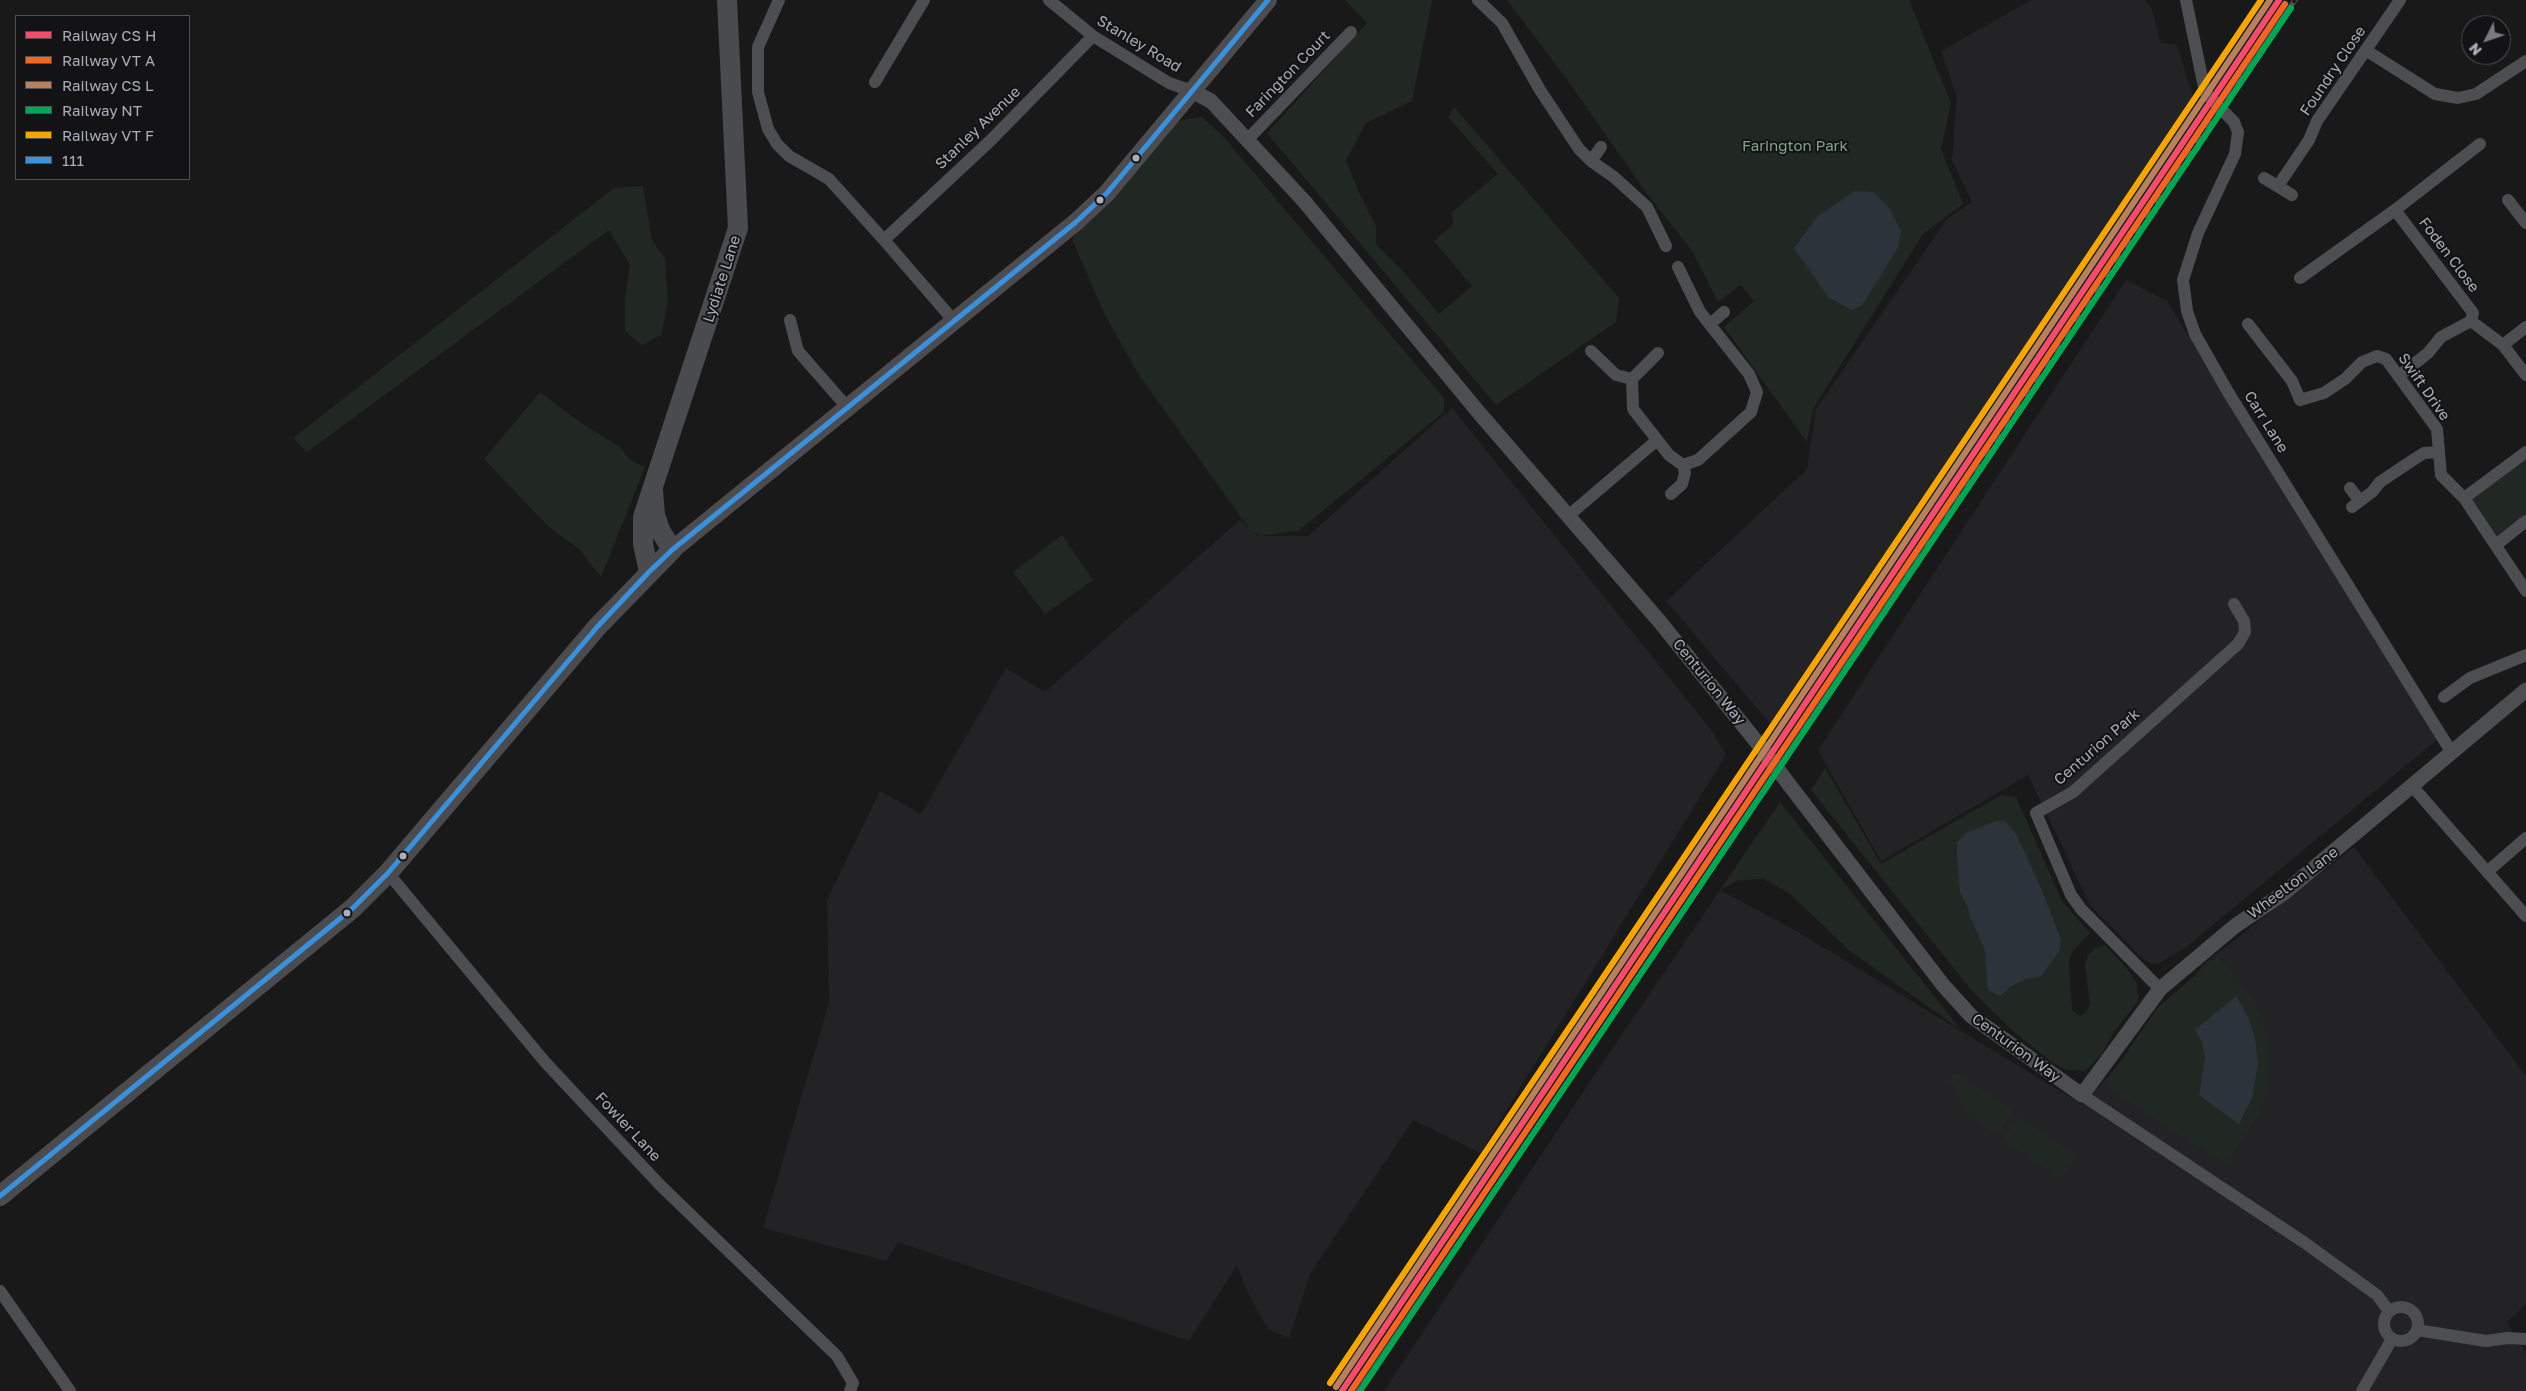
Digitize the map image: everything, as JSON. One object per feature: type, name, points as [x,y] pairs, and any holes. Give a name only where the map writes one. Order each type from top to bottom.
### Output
[{"type":"main road","name":"Lydiate Lane","points":[[649,572],[645,558],[642,531],[643,517],[738,228],[727,0]]},
{"type":"main road","points":[[0,1196],[353,908],[388,873],[598,626],[649,572],[672,550],[1076,222],[1107,193],[1268,0]]},
{"type":"main road","name":"Lydiate Lane","points":[[653,490],[655,515],[660,530],[672,550]]},
{"type":"street","points":[[779,0],[758,47],[758,92],[768,129],[777,144],[789,156],[829,180],[954,321]]},
{"type":"street","points":[[875,82],[924,0]]},
{"type":"street","name":"Stanley Road","points":[[1049,0],[1093,36],[1169,83],[1192,90]]},
{"type":"street","points":[[1478,0],[1502,23],[1540,90],[1579,149],[1647,207],[1666,246]]},
{"type":"street","name":"Foundry Close","points":[[2278,186],[2309,140],[2317,121],[2367,51],[2400,0]]},
{"type":"street","name":"Carr Lane","points":[[2188,1],[2205,92],[2234,122],[2238,132],[2235,154],[2198,233],[2183,280],[2187,311],[2195,334],[2228,392],[2452,754]]},
{"type":"street","name":"Farington Court","points":[[1248,139],[1352,32]]},
{"type":"street","name":"Stanley Avenue","points":[[884,240],[990,141],[1093,36]]},
{"type":"street","points":[[2367,51],[2434,94],[2458,98],[2476,94],[2526,61]]},
{"type":"street","name":"Centurion Way","points":[[1192,90],[1211,101],[1304,202],[1480,414],[1677,643],[1760,746],[1944,985],[1971,1016],[2082,1095],[2305,1243],[2377,1295],[2389,1311]]},
{"type":"street","points":[[2300,278],[2395,210],[2480,144]]},
{"type":"street","points":[[1591,161],[1601,147]]},
{"type":"street","points":[[2264,178],[2292,195]]},
{"type":"street","points":[[2508,200],[2526,224]]},
{"type":"street","name":"Foden Close","points":[[2395,210],[2473,312],[2471,321]]},
{"type":"street","points":[[1678,267],[1700,312],[1749,374],[1757,392],[1756,402],[1751,412],[1698,460],[1683,465]]},
{"type":"street","points":[[1710,324],[1724,312]]},
{"type":"street","points":[[790,320],[798,352],[847,407]]},
{"type":"street","points":[[2400,375],[2428,353],[2441,336],[2471,321],[2503,345],[2526,375]]},
{"type":"street","name":"Swift Drive","points":[[2248,324],[2292,381],[2300,400],[2324,393],[2344,379],[2362,362],[2372,357],[2386,359],[2400,375],[2438,429],[2441,475],[2464,498],[2526,591]]},
{"type":"street","points":[[2503,345],[2526,327]]},
{"type":"street","points":[[1591,351],[1616,375],[1632,379]]},
{"type":"street","points":[[1658,353],[1632,379],[1633,410],[1669,455],[1683,465],[1685,473],[1682,484],[1671,494]]},
{"type":"street","points":[[1568,516],[1656,440]]},
{"type":"street","points":[[2350,488],[2356,504],[2372,492],[2380,482],[2418,456],[2424,453],[2438,452]]},
{"type":"street","points":[[2464,498],[2526,452]]},
{"type":"street","points":[[2496,545],[2526,521]]},
{"type":"street","name":"Centurion Park","points":[[2160,990],[2081,909],[2072,895],[2036,813],[2073,792],[2238,644],[2245,632],[2245,627],[2240,611],[2234,604]]},
{"type":"street","points":[[2444,697],[2470,678],[2526,655]]},
{"type":"street","name":"Wheelton Lane","points":[[2082,1095],[2160,990],[2235,926],[2284,893],[2526,690]]},
{"type":"street","points":[[2412,786],[2526,916]]},
{"type":"street","points":[[2487,872],[2526,838]]},
{"type":"street","name":"Fowler Lane","points":[[388,873],[545,1062],[660,1185],[837,1356],[853,1384],[850,1391]]},
{"type":"street","points":[[0,1291],[70,1391]]},
{"type":"street","points":[[2404,1307],[2411,1310],[2418,1323],[2417,1330],[2406,1341],[2392,1339],[2384,1328],[2384,1319],[2389,1311],[2404,1307]]},
{"type":"street","points":[[2417,1330],[2486,1341],[2508,1338],[2526,1339]]},
{"type":"street","points":[[2362,1391],[2392,1339]]},
{"type":"shaded area","points":[[2031,0],[2145,0],[2152,9],[2161,43],[2177,45],[2195,104],[1774,728],[1666,601],[1807,469],[1816,409],[1947,219],[1972,202],[1952,160],[1957,97],[1941,51]]},
{"type":"shaded area","points":[[1855,191],[1873,192],[1890,209],[1901,231],[1898,248],[1862,305],[1852,310],[1828,297],[1794,248],[1818,216]]},
{"type":"shaded area","points":[[2126,280],[2167,301],[2439,738],[2185,948],[2158,964],[2150,963],[2141,957],[2090,905],[2028,775],[1881,861],[1818,750]]},
{"type":"shaded area","points":[[1452,408],[1712,731],[1726,755],[1480,1153],[1413,1120],[1310,1274],[1289,1338],[1268,1329],[1248,1294],[1237,1265],[1189,1341],[898,1242],[886,1261],[763,1228],[829,1003],[827,900],[880,791],[921,814],[1006,668],[1045,692],[1240,520],[1258,536],[1308,536]]},
{"type":"shaded area","points":[[1996,821],[2005,821],[2016,834],[2038,881],[2061,939],[2059,952],[2041,976],[2026,979],[2010,987],[2000,996],[1988,990],[1985,950],[1960,892],[1957,854],[1957,842],[1966,833]]},
{"type":"shaded area","points":[[2354,847],[2526,1076],[2526,1304],[2507,1322],[2526,1353],[2526,1391],[1384,1391],[1720,890],[1793,929],[2083,1105],[2205,963]]},
{"type":"shaded area","points":[[2236,996],[2248,1017],[2255,1038],[2258,1064],[2252,1098],[2239,1124],[2199,1095],[2205,1058],[2202,1042],[2195,1030]]},
{"type":"green space","points":[[1345,0],[1432,0],[1412,101],[1366,123],[1346,160],[1359,193],[1376,226],[1376,244],[1404,272],[1439,314],[1472,286],[1434,241],[1453,224],[1452,212],[1498,174],[1448,117],[1454,107],[1619,298],[1616,322],[1496,405],[1267,133],[1367,23]]},
{"type":"green space","name":"Farington Park","points":[[1507,0],[1909,0],[1951,103],[1941,149],[1963,204],[1923,234],[1813,409],[1807,442],[1724,327],[1754,301],[1741,285],[1718,302],[1692,251],[1648,195],[1568,81]]},
{"type":"green space","points":[[1202,117],[1222,135],[1444,398],[1444,412],[1298,531],[1260,536],[1250,530],[1137,372],[1103,311],[1072,239],[1171,127],[1181,120]]},
{"type":"green space","points":[[643,186],[652,240],[665,259],[668,302],[661,335],[642,345],[625,331],[625,299],[630,265],[609,230],[307,452],[293,438],[614,188]]},
{"type":"green space","points":[[540,392],[581,423],[620,447],[630,460],[645,467],[601,577],[579,549],[549,527],[484,459]]},
{"type":"green space","points":[[2526,457],[2526,516],[2495,540],[2468,499]]},
{"type":"green space","points":[[1062,535],[1093,580],[1045,614],[1013,572]]},
{"type":"green space","points":[[1825,768],[1881,864],[2001,795],[2016,797],[2062,901],[2090,933],[2072,952],[2069,962],[2072,1010],[2080,1016],[2086,1012],[2090,1004],[2085,965],[2088,955],[2095,948],[2105,945],[2124,965],[2137,983],[2138,1001],[2113,1033],[2101,1055],[2085,1071],[2066,1070],[2053,1063],[2015,1033],[1972,991],[1811,790]]},
{"type":"green space","points":[[1780,802],[1961,1030],[1850,951],[1789,893],[1764,879],[1739,880],[1720,890]]},
{"type":"green space","points":[[2216,958],[2221,960],[2252,999],[2264,1026],[2270,1051],[2266,1089],[2258,1116],[2226,1164],[2110,1089],[2108,1080],[2158,1007]]},
{"type":"green space","points":[[1955,1072],[2010,1109],[2010,1116],[1998,1134],[1963,1111],[1957,1087],[1948,1082]]},
{"type":"green space","points":[[2018,1117],[2075,1154],[2076,1157],[2062,1178],[2005,1140],[2006,1135]]},
{"type":"railway","points":[[1358,1391],[1579,1066],[2143,222],[2295,0]]},
{"type":"transit line","name":"111","points":[[0,1196],[353,908],[388,873],[598,626],[649,572],[672,550],[1076,222],[1107,193],[1268,0]]},
{"type":"transit line","points":[[1330,1383],[2261,0]]},
{"type":"transit line","points":[[1336,1387],[2270,0]]},
{"type":"transit line","points":[[1342,1391],[2279,0]]},
{"type":"transit line","points":[[1351,1391],[2285,4]]},
{"type":"rail line","name":"NT","points":[[1360,1391],[2291,8]]}]
